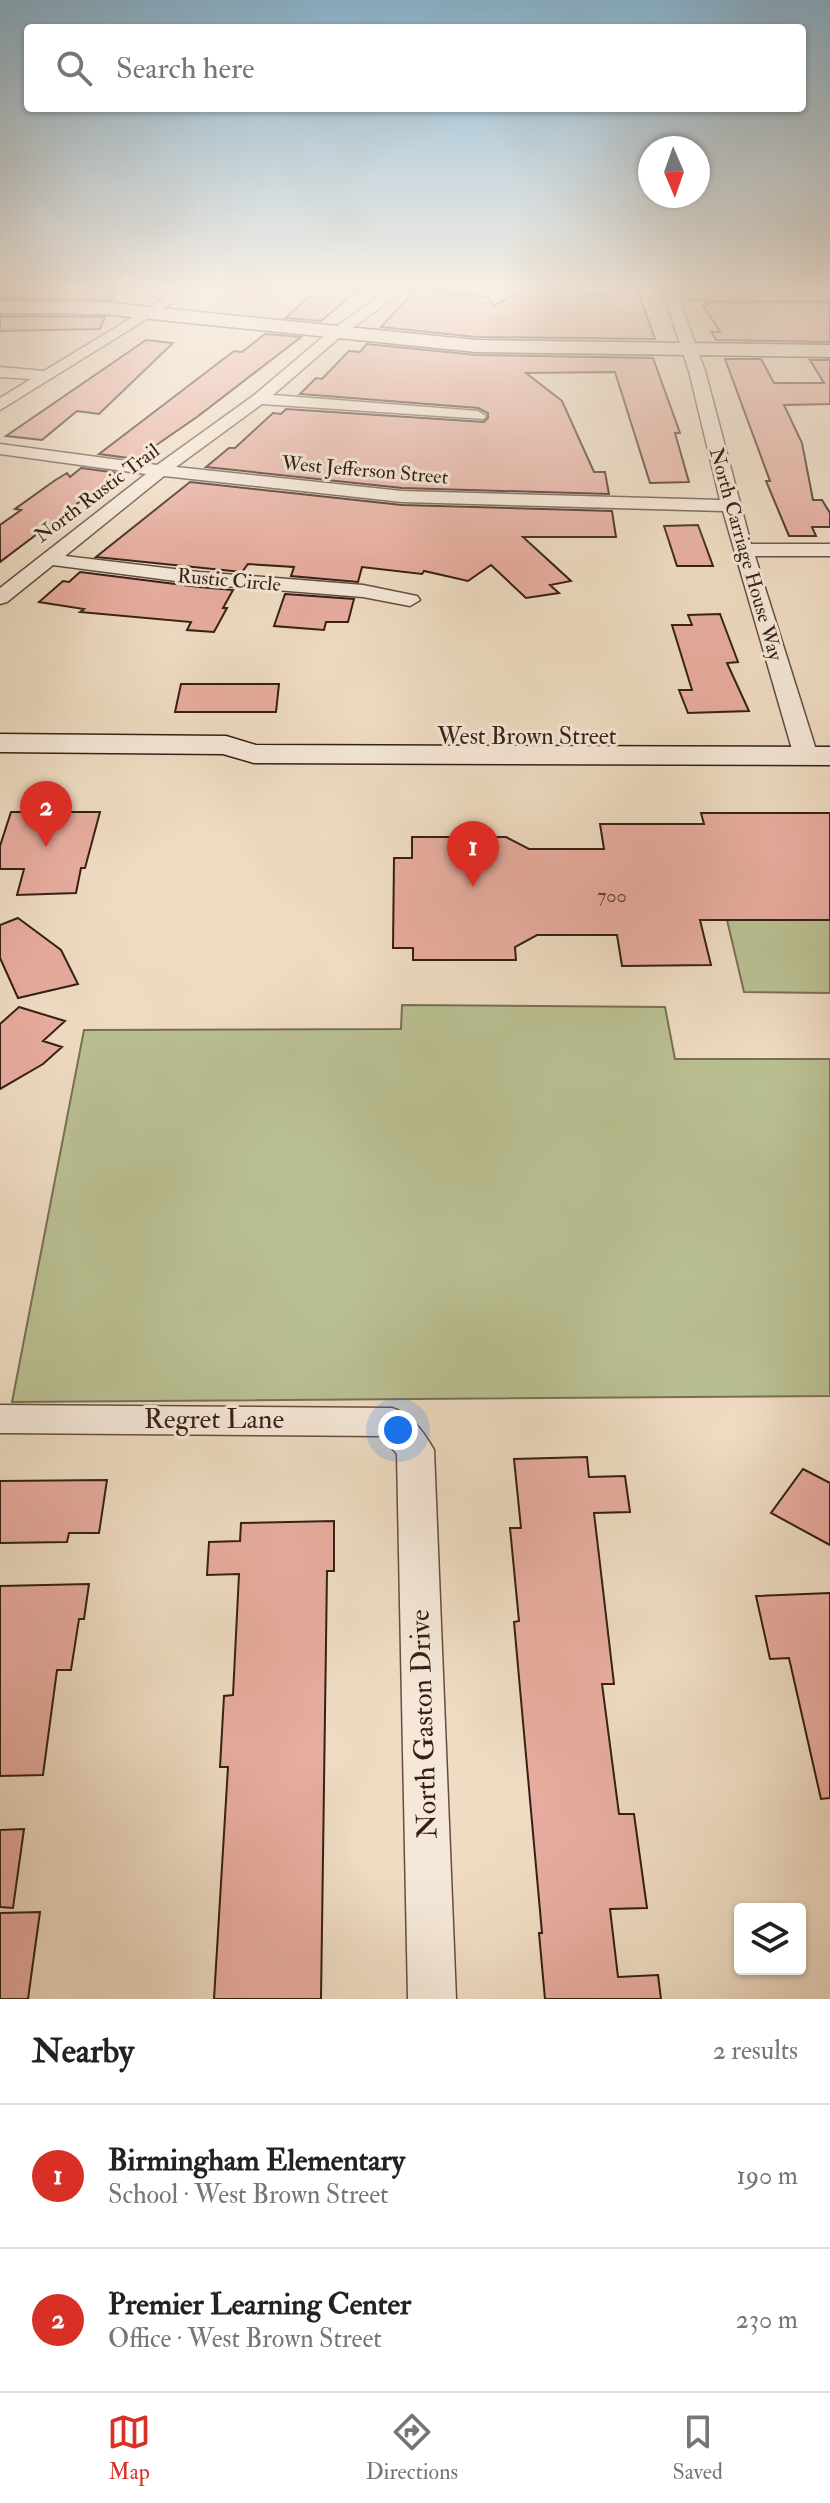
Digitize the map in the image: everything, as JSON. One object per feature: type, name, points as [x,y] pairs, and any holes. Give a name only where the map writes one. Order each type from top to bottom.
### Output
[{"type":"street","points":[[0,405],[40,379]]},
{"type":"street","name":"North Rustic Trail","points":[[0,598],[282,379]]},
{"type":"street","name":"North Carriage House Way","points":[[697,379],[743,550],[816,746]]},
{"type":"street","points":[[259,399],[478,416]]},
{"type":"street","name":"West Jefferson Street","points":[[0,449],[260,484],[439,499],[730,506]]},
{"type":"street","points":[[743,550],[830,550]]},
{"type":"street","name":"Rustic Circle","points":[[47,559],[199,578],[363,591],[410,600]]},
{"type":"street","name":"West Brown Street","points":[[0,743],[226,745],[254,754],[816,746]]},
{"type":"street","name":"Regret Lane","points":[[0,1419],[379,1421],[392,1422],[415,1450]]},
{"type":"street","name":"North Gaston Drive","points":[[415,1450],[432,1999]]},
{"type":"green space","points":[[727,920],[830,920],[830,993],[744,992]]},
{"type":"green space","points":[[402,1005],[665,1007],[675,1059],[830,1059],[830,1396],[12,1402],[84,1030],[401,1029]]},
{"type":"building","points":[[89,379],[135,379],[99,414],[77,411],[42,440],[6,436]]},
{"type":"building","points":[[197,379],[246,379],[136,459],[99,454]]},
{"type":"building","points":[[315,379],[534,379],[562,401],[594,472],[605,472],[609,494],[402,488],[206,467],[229,448],[235,448],[273,413],[281,414],[286,409],[484,422],[488,418],[488,413],[478,408],[300,394]]},
{"type":"building","points":[[617,379],[661,379],[680,433],[675,433],[689,482],[650,483]]},
{"type":"building","points":[[732,379],[824,383],[822,379],[830,379],[830,404],[784,405],[802,443],[813,500],[822,500],[830,513],[830,527],[812,527],[816,536],[789,536],[766,481],[770,481]]},
{"type":"building","points":[[81,468],[118,473],[0,562],[0,525],[21,510],[15,509],[54,481],[67,473],[70,477]]},
{"type":"building","points":[[190,482],[402,505],[612,511],[616,537],[523,537],[571,581],[550,585],[559,593],[526,598],[491,565],[468,581],[424,571],[422,574],[362,567],[358,582],[291,576],[294,567],[248,564],[242,572],[96,557]]},
{"type":"building","points":[[698,525],[713,566],[677,566],[664,526]]},
{"type":"building","points":[[80,572],[233,590],[214,632],[187,630],[191,622],[80,612],[84,609],[39,602],[63,581],[69,582]]},
{"type":"building","points":[[285,594],[354,599],[348,622],[326,622],[324,630],[274,626]]},
{"type":"building","points":[[720,614],[738,662],[727,663],[749,711],[688,713],[679,690],[692,690],[672,625],[692,625],[688,615]]},
{"type":"building","points":[[181,684],[279,684],[276,712],[175,712]]},
{"type":"building","points":[[11,812],[100,812],[76,893],[17,895],[24,869],[0,869],[0,846]]},
{"type":"building","points":[[701,813],[830,813],[830,920],[700,920],[711,965],[622,966],[617,935],[537,935],[515,947],[516,960],[413,960],[413,948],[393,948],[394,858],[412,858],[412,837],[506,837],[529,849],[604,849],[600,824],[704,824]]},
{"type":"building","points":[[18,918],[61,950],[78,984],[18,998],[0,958],[0,925]]},
{"type":"building","points":[[19,1007],[65,1021],[43,1041],[62,1047],[43,1064],[0,1089],[0,1024]]},
{"type":"building","points":[[587,1457],[589,1477],[625,1476],[630,1512],[594,1513],[614,1684],[602,1684],[619,1814],[634,1814],[647,1908],[610,1909],[618,1977],[658,1975],[661,1999],[545,1999],[539,1933],[542,1933],[514,1622],[519,1621],[510,1528],[521,1528],[514,1459]]},
{"type":"building","points":[[803,1469],[830,1483],[830,1545],[771,1513]]},
{"type":"building","points":[[107,1480],[99,1533],[69,1533],[67,1542],[0,1543],[0,1481]]},
{"type":"building","points":[[334,1521],[334,1571],[327,1571],[321,1999],[214,1999],[228,1767],[220,1767],[224,1696],[233,1695],[239,1574],[207,1575],[209,1542],[240,1541],[241,1523]]},
{"type":"building","points":[[89,1584],[84,1619],[79,1619],[71,1670],[57,1670],[43,1775],[0,1776],[0,1586]]},
{"type":"building","points":[[830,1593],[830,1798],[821,1799],[789,1658],[770,1659],[756,1596]]},
{"type":"building","points":[[24,1829],[13,1908],[0,1907],[0,1830]]},
{"type":"building","points":[[40,1912],[28,1999],[0,1999],[0,1913]]},
{"type":"place","name":"Premier Learning Center","points":[[46,847]]},
{"type":"place","name":"Birmingham Elementary","points":[[473,887]]}]
